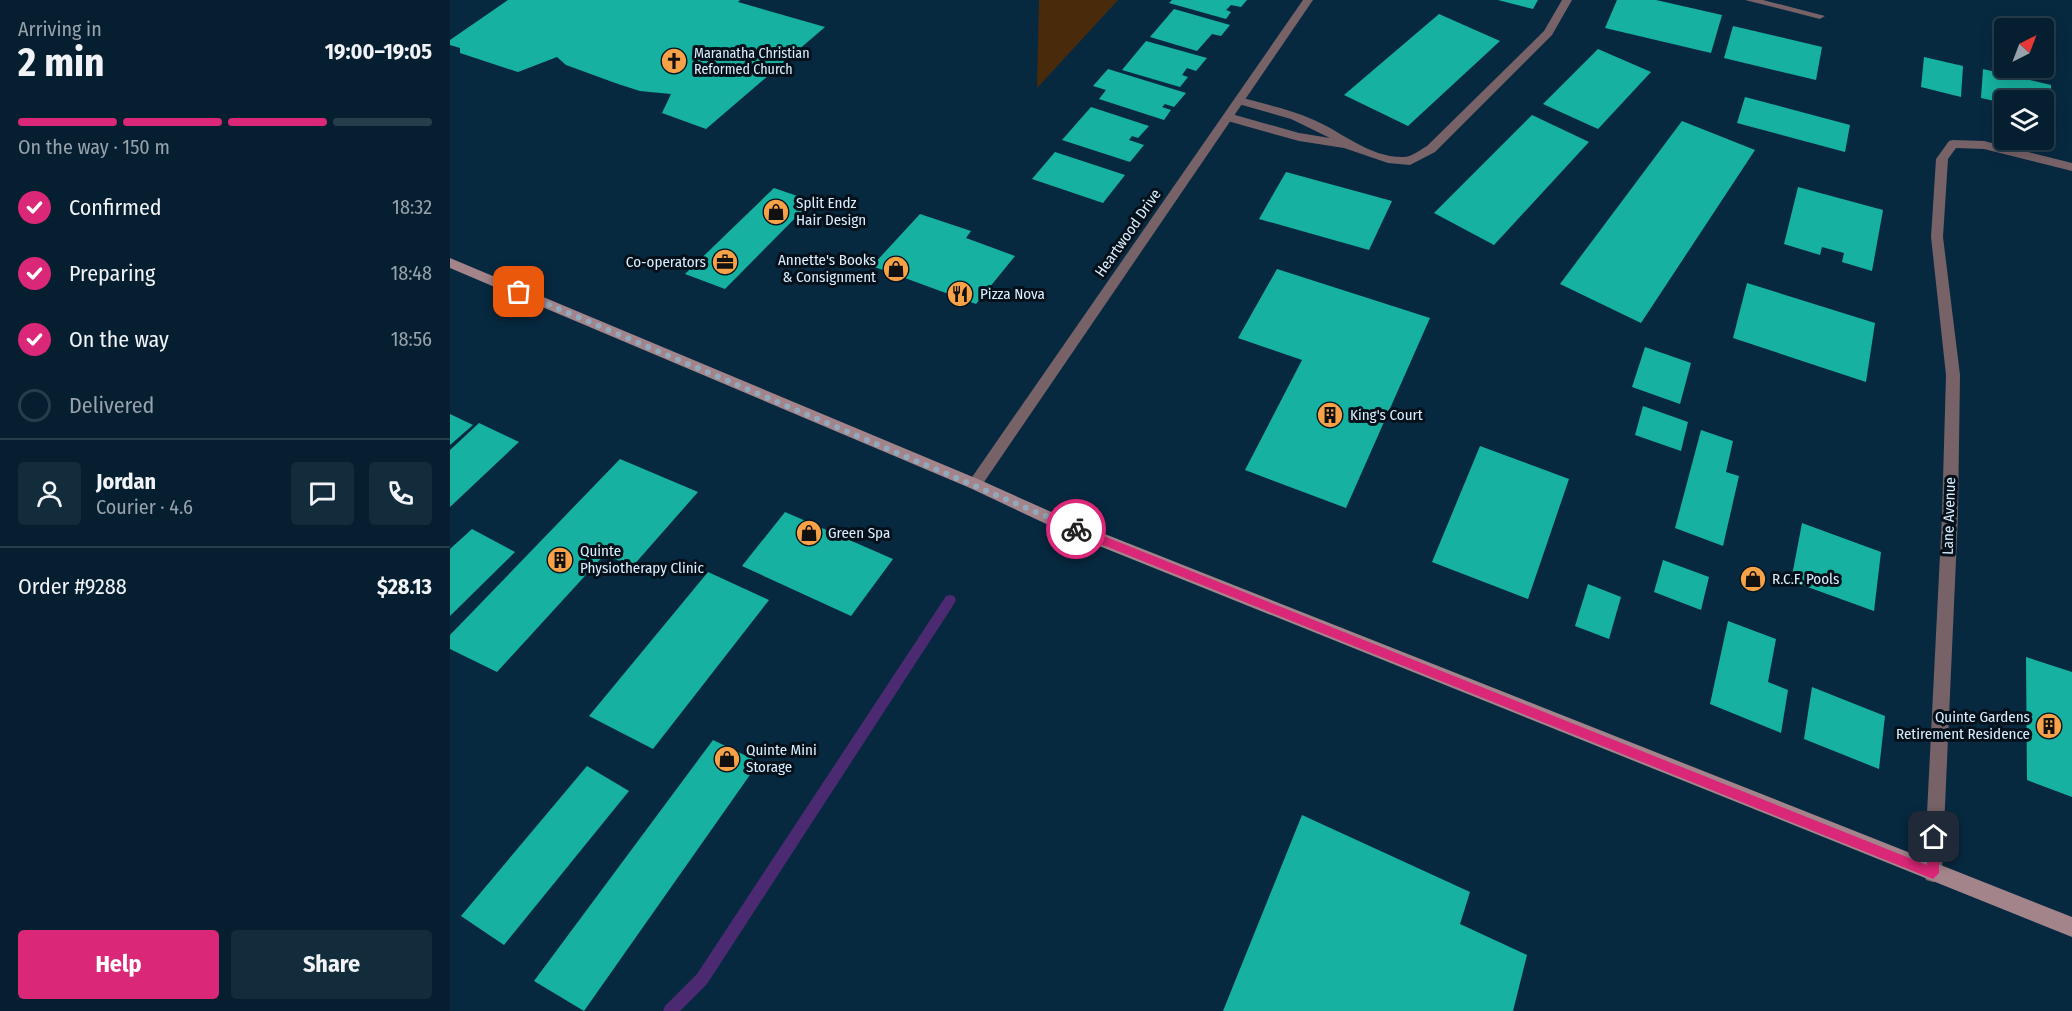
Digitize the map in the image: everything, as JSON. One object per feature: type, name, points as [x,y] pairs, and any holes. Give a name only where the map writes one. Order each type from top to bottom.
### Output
[{"type":"main road","points":[[450,263],[975,484],[1062,524],[2072,927]]},
{"type":"street","name":"Heartwood Drive","points":[[975,484],[1308,0]]},
{"type":"street","points":[[1228,117],[1299,137],[1346,144],[1388,159],[1406,162],[1431,149],[1548,33],[1567,0]]},
{"type":"street","points":[[1750,0],[1820,15]]},
{"type":"street","points":[[1239,101],[1300,117],[1328,129],[1346,144]]},
{"type":"street","name":"Lane Avenue","points":[[1933,873],[1950,515],[1953,375],[1937,237],[1942,159],[1953,144],[1984,145],[2072,167]]},
{"type":"shaded area","points":[[1039,0],[1118,0],[1037,88]]},
{"type":"building","name":"Maranatha Christian Reformed Church","points":[[508,0],[740,0],[738,2],[825,27],[706,129],[662,113],[671,94],[640,91],[618,84],[566,65],[557,57],[518,72],[460,53],[460,48],[450,45],[450,40]]},
{"type":"building","points":[[1172,0],[1247,0],[1241,7],[1231,5],[1226,10],[1231,12],[1226,19],[1169,3]]},
{"type":"building","points":[[1498,0],[1538,0],[1533,9]]},
{"type":"building","points":[[1617,0],[1656,0],[1722,15],[1711,53],[1605,28]]},
{"type":"building","points":[[1174,9],[1230,25],[1221,36],[1212,34],[1197,51],[1150,37]]},
{"type":"building","points":[[1439,14],[1500,41],[1408,126],[1344,95]]},
{"type":"building","points":[[1733,26],[1822,47],[1816,80],[1724,58]]},
{"type":"building","points":[[1146,41],[1207,58],[1196,71],[1187,68],[1182,75],[1188,77],[1180,87],[1122,70]]},
{"type":"building","points":[[1598,49],[1651,72],[1598,129],[1543,104]]},
{"type":"building","points":[[1924,57],[1963,66],[1961,97],[1921,87]]},
{"type":"building","points":[[1108,69],[1186,93],[1174,107],[1165,104],[1162,107],[1171,110],[1164,120],[1099,99],[1106,90],[1093,86]]},
{"type":"building","points":[[1983,69],[1994,72],[1994,78],[2021,78],[2051,85],[2051,90],[1994,90],[1994,101],[1981,98]]},
{"type":"building","points":[[1745,97],[1850,125],[1845,152],[1737,123]]},
{"type":"building","points":[[1091,107],[1149,126],[1138,138],[1132,136],[1129,140],[1144,145],[1130,162],[1062,140]]},
{"type":"building","points":[[1532,115],[1589,142],[1494,245],[1434,213]]},
{"type":"building","points":[[1682,121],[1755,150],[1641,323],[1560,284]]},
{"type":"building","points":[[1055,152],[1125,175],[1103,203],[1032,179]]},
{"type":"building","points":[[1286,172],[1392,201],[1369,250],[1259,219]]},
{"type":"building","points":[[1798,187],[1883,210],[1872,271],[1842,262],[1844,253],[1822,247],[1820,255],[1784,244]]},
{"type":"building","points":[[774,188],[812,201],[725,289],[685,274]]},
{"type":"building","points":[[920,214],[971,231],[966,238],[1015,256],[976,304],[872,266]]},
{"type":"building","name":"King's Court","points":[[1277,269],[1430,318],[1346,508],[1245,470],[1302,360],[1238,338]]},
{"type":"building","points":[[1747,283],[1875,323],[1866,382],[1733,338]]},
{"type":"building","points":[[1645,347],[1691,363],[1680,404],[1632,387]]},
{"type":"building","points":[[1643,406],[1688,422],[1681,451],[1635,435]]},
{"type":"building","points":[[450,414],[473,425],[450,445]]},
{"type":"building","points":[[479,423],[519,442],[450,507],[450,450]]},
{"type":"building","points":[[1701,430],[1733,441],[1726,472],[1739,476],[1723,546],[1675,528]]},
{"type":"building","points":[[1480,446],[1569,479],[1528,599],[1432,562]]},
{"type":"building","name":"Quinte Physiotherapy Clinic","points":[[620,459],[698,492],[632,567],[605,554],[497,672],[450,649],[450,635]]},
{"type":"building","points":[[785,512],[893,559],[851,616],[742,566]]},
{"type":"building","points":[[1802,523],[1881,552],[1874,611],[1791,581]]},
{"type":"building","points":[[472,529],[515,552],[450,616],[450,549]]},
{"type":"building","points":[[1663,560],[1709,577],[1701,610],[1654,592]]},
{"type":"building","points":[[708,572],[769,600],[653,749],[589,716]]},
{"type":"building","points":[[1588,584],[1621,597],[1609,639],[1575,626]]},
{"type":"building","points":[[1728,621],[1776,639],[1768,682],[1788,690],[1781,733],[1710,704]]},
{"type":"building","name":"Quinte Gardens Retirement Residence","points":[[2026,657],[2072,672],[2072,797],[2027,780]]},
{"type":"building","points":[[1812,687],[1885,716],[1879,769],[1804,739]]},
{"type":"building","points":[[713,740],[759,762],[584,1011],[534,981]]},
{"type":"building","points":[[587,766],[629,791],[504,945],[461,916]]},
{"type":"building","points":[[1302,815],[1470,892],[1460,924],[1527,955],[1513,1011],[1223,1011]]},
{"type":"waterway","points":[[670,1011],[702,979],[950,600]]},
{"type":"way so far","points":[[519,292],[975,484],[1076,529]]},
{"type":"place","name":"Maranatha Christian Reformed Church","points":[[674,61]]},
{"type":"place","name":"Split Endz Hair Design","points":[[776,212]]},
{"type":"place","name":"Co-operators","points":[[725,262]]},
{"type":"place","name":"Annette's Books & Consignment","points":[[896,269]]},
{"type":"place","name":"Pizza Nova","points":[[960,294]]},
{"type":"place","name":"King's Court","points":[[1330,415]]},
{"type":"place","name":"Green Spa","points":[[809,533]]},
{"type":"place","name":"Quinte Physiotherapy Clinic","points":[[560,560]]},
{"type":"place","name":"R.C.F. Pools","points":[[1753,579]]},
{"type":"place","name":"Quinte Gardens Retirement Residence","points":[[2049,726]]},
{"type":"place","name":"Quinte Mini Storage","points":[[727,759]]},
{"type":"route","points":[[1076,529],[1933,873],[1934,837]]}]
